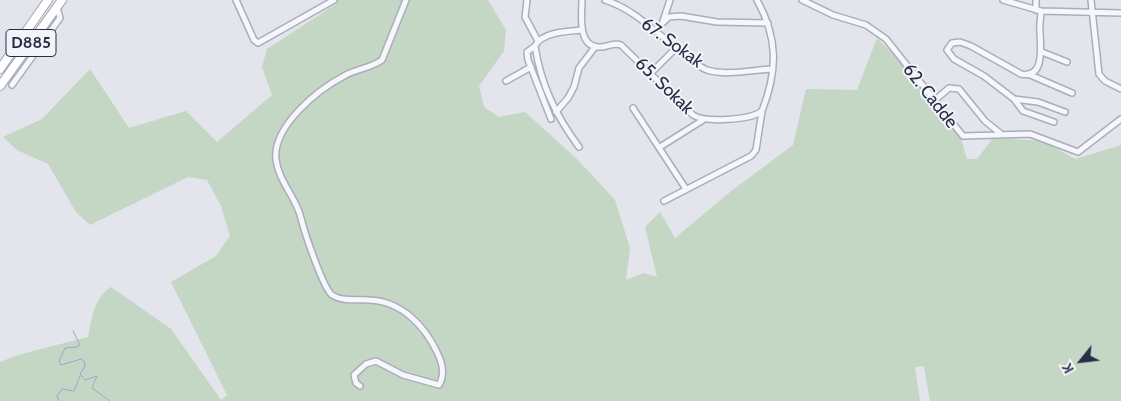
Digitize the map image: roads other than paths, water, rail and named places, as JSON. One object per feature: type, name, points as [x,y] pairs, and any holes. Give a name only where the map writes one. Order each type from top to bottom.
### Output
[{"type":"main road","name":"D885","points":[[0,69],[46,1]]},
{"type":"main road","name":"D885","points":[[0,86],[60,3]]},
{"type":"street","points":[[236,0],[254,40],[258,44],[334,0]]},
{"type":"street","points":[[360,386],[354,375],[366,364],[376,361],[403,375],[439,385],[442,373],[440,357],[423,329],[409,314],[396,305],[379,300],[346,300],[338,298],[328,290],[306,237],[298,207],[283,183],[276,160],[277,140],[283,130],[315,96],[344,76],[382,60],[406,0]]},
{"type":"street","points":[[527,0],[525,18],[537,44],[542,81],[556,112],[579,147]]},
{"type":"street","points":[[556,112],[574,87],[579,68],[595,47],[587,42],[582,30],[582,0]]},
{"type":"street","name":"67. Sokak","points":[[605,0],[626,10],[655,30],[675,49],[708,70],[728,72],[772,69]]},
{"type":"street","points":[[655,30],[662,21],[670,0]]},
{"type":"street","points":[[664,201],[751,156],[756,150],[762,110],[772,69],[774,48],[768,23],[757,0]]},
{"type":"street","name":"62. Cadde","points":[[802,0],[833,16],[859,23],[877,32],[893,47],[963,136],[1000,133],[1036,135],[1078,152],[1094,137],[1121,119]]},
{"type":"street","points":[[1003,0],[1038,10],[1121,13]]},
{"type":"street","points":[[1028,74],[1036,68],[1042,52],[1036,0]]},
{"type":"street","points":[[1091,0],[1099,74],[1105,81],[1121,89]]},
{"type":"street","points":[[12,85],[60,18],[60,3]]},
{"type":"street","points":[[662,21],[669,17],[681,16],[717,22],[768,23]]},
{"type":"street","points":[[551,119],[527,52],[537,44],[566,31],[582,30]]},
{"type":"street","points":[[1054,122],[1023,111],[1014,99],[984,76],[950,56],[948,47],[956,42],[964,43],[1021,74],[1028,74],[1072,93]]},
{"type":"street","name":"65. Sokak","points":[[595,47],[621,45],[693,115],[703,120],[752,116],[762,110]]},
{"type":"street","points":[[650,74],[675,49]]},
{"type":"street","points":[[1042,52],[1067,62]]},
{"type":"street","points":[[506,81],[531,67]]},
{"type":"street","points":[[934,101],[949,88],[959,89],[985,121],[1000,133]]},
{"type":"street","points":[[1014,99],[1038,102],[1065,112]]},
{"type":"street","points":[[633,108],[686,189]]},
{"type":"street","points":[[660,147],[703,120]]},
{"type":"street","points":[[1112,126],[1121,124]]},
{"type":"waterway","points":[[73,331],[80,345],[65,348],[59,361],[61,365],[81,359],[84,361],[85,366],[80,374],[85,380],[97,376],[92,388],[110,401]]},
{"type":"waterway","points":[[59,401],[57,396],[62,389],[74,391],[80,376]]}]
